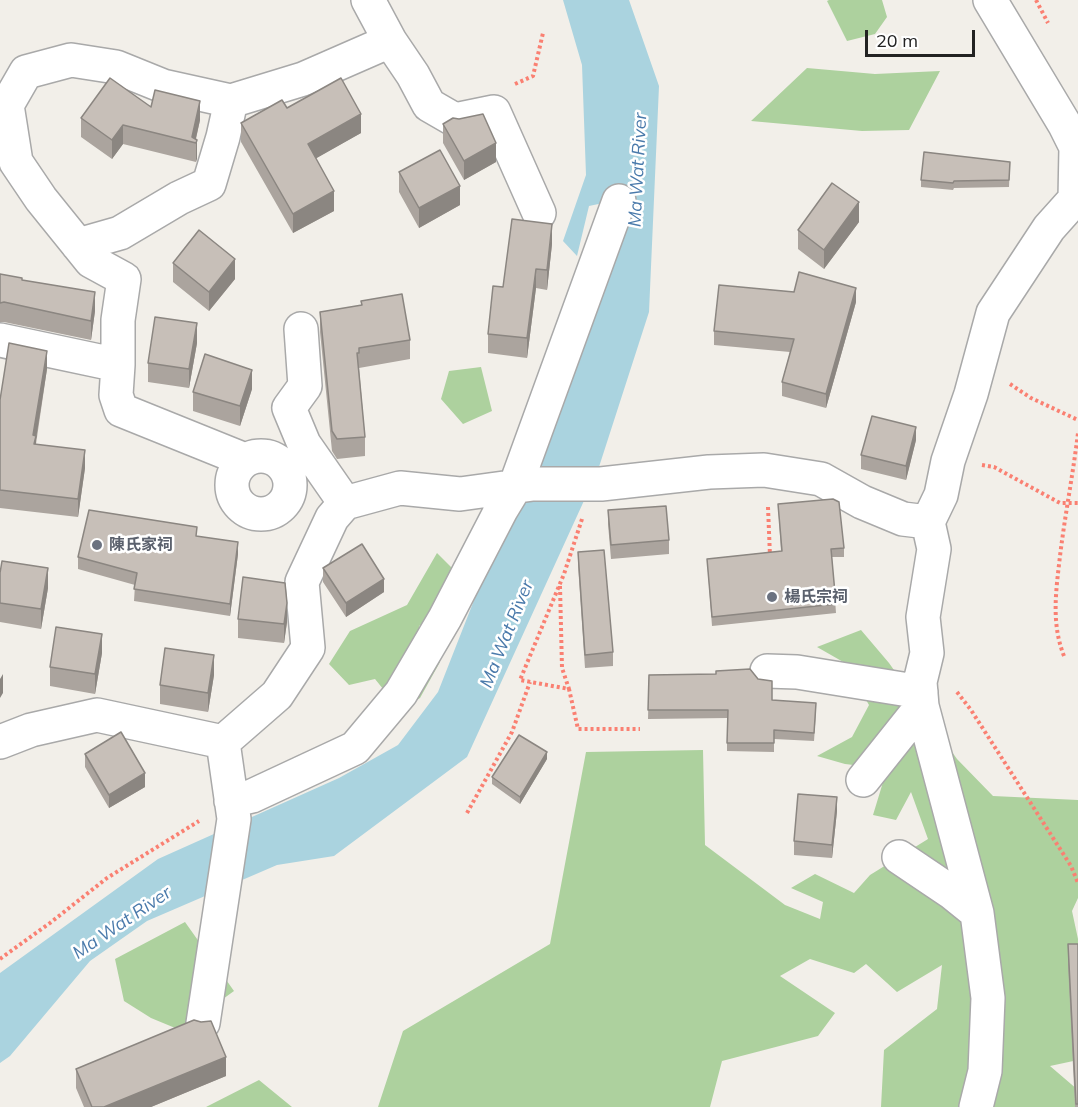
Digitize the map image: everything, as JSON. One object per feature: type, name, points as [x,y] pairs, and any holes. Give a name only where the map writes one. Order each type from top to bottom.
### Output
[{"type":"street","points":[[368,0],[429,105],[454,120],[494,112],[539,213]]},
{"type":"street","points":[[976,1107],[985,1071],[988,998],[977,913],[921,699],[920,682],[927,653],[923,617],[934,549],[928,522],[941,495],[948,461],[971,394],[993,313],[1050,228],[1075,199],[1076,147],[990,0]]},
{"type":"street","points":[[245,460],[121,410],[116,395],[118,320],[124,279],[91,261],[41,199],[16,162],[7,105],[27,72],[71,60],[116,67],[163,86],[231,100],[303,79],[390,41]]},
{"type":"street","points":[[78,245],[120,233],[179,198],[209,184],[231,100]]},
{"type":"street","points":[[232,810],[252,796],[356,748],[401,693],[445,618],[501,510],[524,486],[619,201]]},
{"type":"street","points":[[301,329],[305,386],[289,408],[304,444],[338,511]]},
{"type":"street","points":[[0,340],[118,365]]},
{"type":"street","points":[[261,455],[276,459],[286,469],[291,485],[287,499],[274,512],[256,514],[240,506],[232,491],[233,473],[245,460],[261,455]]},
{"type":"street","points":[[287,499],[318,510],[338,511],[400,488],[460,494],[524,486],[593,497],[709,472],[764,470],[821,479],[862,502],[893,515],[903,519],[928,522]]},
{"type":"street","points":[[223,742],[277,695],[308,648],[302,582],[338,511]]},
{"type":"street","points":[[767,671],[797,672],[921,699]]},
{"type":"street","points":[[863,780],[921,699]]},
{"type":"street","points":[[0,742],[31,730],[97,715],[223,742]]},
{"type":"street","points":[[203,1023],[232,810],[223,742]]},
{"type":"street","points":[[899,857],[951,892],[977,913]]},
{"type":"street","points":[[985,1071],[996,1107]]},
{"type":"path","points":[[1001,378],[1031,398],[1078,420]]},
{"type":"path","points":[[1064,656],[1058,640],[1054,605],[1078,433]]},
{"type":"path","points":[[974,463],[994,467],[1060,503],[1078,503]]},
{"type":"path","points":[[764,470],[767,485],[770,559]]},
{"type":"path","points":[[569,689],[519,680],[593,497]]},
{"type":"path","points":[[560,583],[562,668],[578,729],[640,729]]},
{"type":"path","points":[[927,653],[971,710],[1071,866],[1078,884]]},
{"type":"path","points":[[467,813],[512,732],[530,682]]},
{"type":"path","points":[[0,959],[107,878],[232,810]]},
{"type":"green space","points":[[882,0],[887,17],[875,34],[847,41],[827,1]]},
{"type":"green space","points":[[807,68],[875,74],[940,71],[909,130],[862,131],[751,121]]},
{"type":"green space","points":[[481,367],[492,411],[463,424],[441,399],[449,371]]},
{"type":"green space","points":[[437,553],[476,592],[419,626],[440,662],[420,698],[400,710],[375,679],[349,685],[329,664],[350,631],[407,605]]},
{"type":"green space","points":[[861,630],[889,663],[957,759],[993,796],[1078,800],[1078,898],[1072,911],[1078,939],[1078,1060],[1050,1066],[1078,1090],[1078,1107],[881,1107],[884,1050],[937,1009],[942,965],[897,992],[866,964],[854,973],[810,959],[780,976],[835,1013],[818,1036],[722,1061],[710,1107],[378,1107],[403,1031],[550,944],[586,752],[703,750],[705,845],[785,905],[820,919],[823,902],[791,888],[815,874],[854,893],[870,875],[928,839],[911,792],[896,820],[873,815],[887,769],[845,764],[817,756],[852,737],[869,705],[845,663],[817,647]]},
{"type":"green space","points":[[185,922],[234,991],[180,1030],[151,1018],[124,1001],[115,959]]},
{"type":"green space","points":[[259,1080],[292,1107],[206,1107]]},
{"type":"water","name":"Ma Wat River","points":[[563,0],[629,0],[659,86],[649,312],[598,470],[467,757],[334,856],[277,865],[147,921],[90,961],[10,1056],[0,1063],[0,973],[158,859],[339,778],[398,745],[438,692],[630,203],[608,202],[589,206],[577,256],[563,241],[586,175],[582,65]]},
{"type":"building","points":[[110,78],[151,107],[155,90],[200,101],[192,137],[197,140],[196,143],[123,125],[112,140],[81,118]]},
{"type":"building","points":[[341,78],[361,114],[308,144],[334,191],[293,214],[241,123],[282,100],[287,108]]},
{"type":"building","points":[[483,114],[496,143],[464,161],[443,124],[453,118]]},
{"type":"building","points":[[440,150],[460,186],[419,208],[399,172]]},
{"type":"building","points":[[924,152],[1010,162],[1009,180],[954,181],[953,183],[921,180]]},
{"type":"building","points":[[832,183],[859,202],[824,250],[798,230]]},
{"type":"building","points":[[512,219],[552,224],[547,270],[536,269],[527,338],[488,334],[493,286],[503,287]]},
{"type":"building","points":[[199,230],[235,259],[209,292],[173,263]]},
{"type":"building","points":[[799,272],[856,288],[826,394],[782,382],[794,339],[714,331],[719,285],[794,292]]},
{"type":"building","points":[[0,274],[95,292],[91,321],[0,303]]},
{"type":"building","points":[[402,294],[410,340],[359,348],[359,353],[357,353],[365,437],[337,439],[332,431],[320,312],[362,305],[361,301]]},
{"type":"building","points":[[155,317],[197,323],[189,369],[148,363]]},
{"type":"building","points":[[9,343],[47,351],[33,435],[36,436],[34,444],[85,450],[78,499],[0,490],[0,400]]},
{"type":"building","points":[[205,354],[252,370],[240,406],[193,392]]},
{"type":"building","points":[[872,416],[916,427],[906,466],[861,455]]},
{"type":"building","points":[[833,499],[839,502],[844,548],[831,549],[836,604],[712,617],[707,559],[782,551],[778,504]]},
{"type":"building","points":[[666,506],[669,540],[611,545],[608,510]]},
{"type":"building","points":[[89,510],[197,527],[196,536],[238,542],[230,604],[134,589],[137,573],[78,557]]},
{"type":"building","points":[[362,544],[384,579],[346,603],[323,568]]},
{"type":"building","points":[[604,550],[613,652],[585,655],[578,552]]},
{"type":"building","points":[[2,561],[48,568],[41,609],[0,603]]},
{"type":"building","points":[[243,577],[285,583],[287,603],[284,624],[238,619]]},
{"type":"building","points":[[56,627],[102,634],[95,674],[50,667]]},
{"type":"building","points":[[165,648],[214,655],[208,693],[160,685]]},
{"type":"building","points":[[750,669],[758,679],[772,681],[772,700],[816,703],[814,733],[774,730],[774,743],[727,743],[728,710],[648,710],[649,675],[716,674],[716,671]]},
{"type":"building","points":[[121,732],[145,773],[109,795],[85,754]]},
{"type":"building","points":[[519,735],[547,752],[520,797],[492,777]]},
{"type":"building","points":[[798,794],[837,797],[832,845],[794,841]]},
{"type":"building","points":[[1068,944],[1078,944],[1078,1104],[1076,1104]]},
{"type":"building","points":[[194,1020],[211,1021],[226,1057],[104,1107],[92,1107],[76,1069]]},
{"type":"place","name":"陳氏家祠","points":[[97,545]]},
{"type":"place","name":"楊氏宗祠","points":[[772,597]]}]
